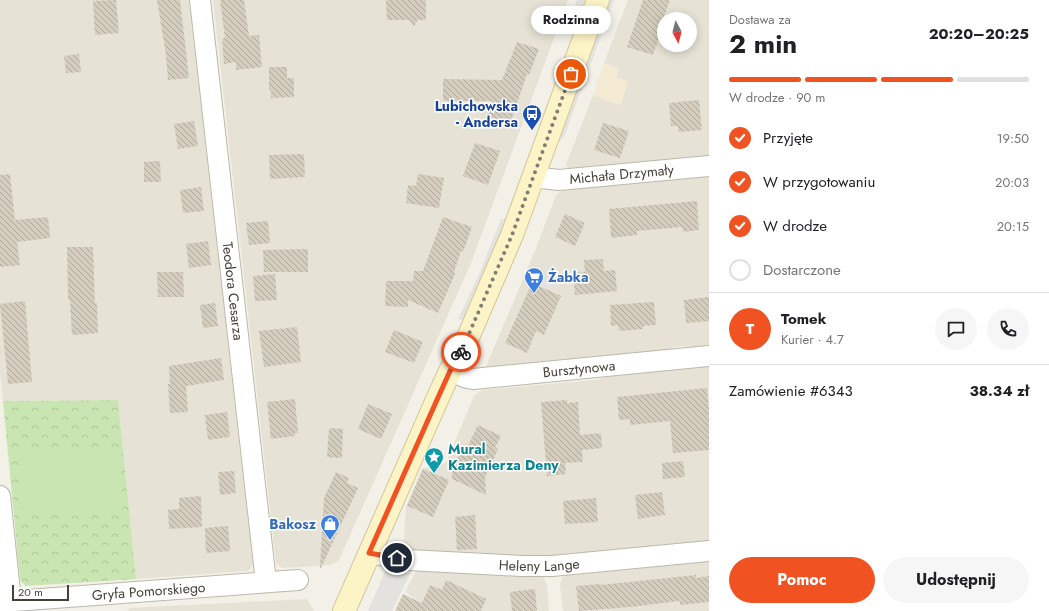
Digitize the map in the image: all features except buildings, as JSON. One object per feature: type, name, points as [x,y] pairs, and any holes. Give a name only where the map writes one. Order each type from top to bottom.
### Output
[{"type":"street","name":"Teodora Cesarza","points":[[200,0],[266,582]]},
{"type":"street","points":[[344,611],[450,371],[463,349],[512,235],[598,0]]},
{"type":"street","name":"Michała Drzymały","points":[[533,177],[559,180],[709,166]]},
{"type":"street","name":"Bursztynowa","points":[[450,371],[473,379],[709,356]]},
{"type":"street","points":[[0,496],[5,602]]},
{"type":"street","name":"Heleny Lange","points":[[369,553],[408,560],[522,566],[552,566],[709,551]]},
{"type":"street","name":"Gryfa Pomorskiego","points":[[5,602],[108,603],[266,582],[298,580]]},
{"type":"shaded area","points":[[0,0],[189,0],[253,565],[248,571],[136,579],[118,400],[3,401],[0,373]]},
{"type":"shaded area","points":[[213,0],[568,0],[471,263],[339,560],[330,565],[282,568],[276,563]]},
{"type":"shaded area","points":[[577,0],[585,0],[577,23],[569,22]]},
{"type":"shaded area","points":[[607,0],[614,0],[564,137],[553,147]]},
{"type":"shaded area","points":[[628,0],[709,0],[709,158],[570,171],[566,165],[593,95],[620,105],[616,78],[618,68],[604,63]]},
{"type":"shaded area","points":[[604,63],[619,68],[616,78],[628,81],[621,105],[593,95]]},
{"type":"shaded area","points":[[709,175],[709,347],[673,347],[670,350],[485,369],[535,251],[556,195],[564,189]]},
{"type":"shaded area","points":[[501,219],[507,219],[464,320],[458,319],[478,277]]},
{"type":"shaded area","points":[[538,270],[561,279],[557,290],[533,281]]},
{"type":"shaded area","points":[[709,362],[709,543],[536,561],[409,553],[404,540],[406,507],[422,469],[446,463],[474,396],[482,390],[595,380],[662,365]]},
{"type":"shaded area","points":[[709,559],[709,611],[563,611],[560,584],[564,573]]},
{"type":"shaded area","points":[[385,571],[411,572],[392,611],[368,611]]},
{"type":"shaded area","points":[[416,571],[543,576],[547,586],[549,611],[439,611],[422,603],[405,592]]},
{"type":"shaded area","points":[[307,599],[314,611],[127,611],[130,608]]},
{"type":"green space","points":[[118,400],[136,579],[25,586],[20,579],[3,401]]},
{"type":"green space","points":[[118,450],[123,509],[23,515],[19,452]]},
{"type":"way so far","points":[[461,352],[512,235],[571,74]]},
{"type":"place","name":"Rodzinna","points":[[571,74]]},
{"type":"place","name":"Lubichowska - Andersa","points":[[532,131]]},
{"type":"place","name":"Żabka","points":[[534,294]]},
{"type":"place","name":"Mural Kazimierza Deny","points":[[434,474]]},
{"type":"place","name":"Bakosz","points":[[330,541]]},
{"type":"route","points":[[397,558],[369,553],[450,371],[461,352]]}]
